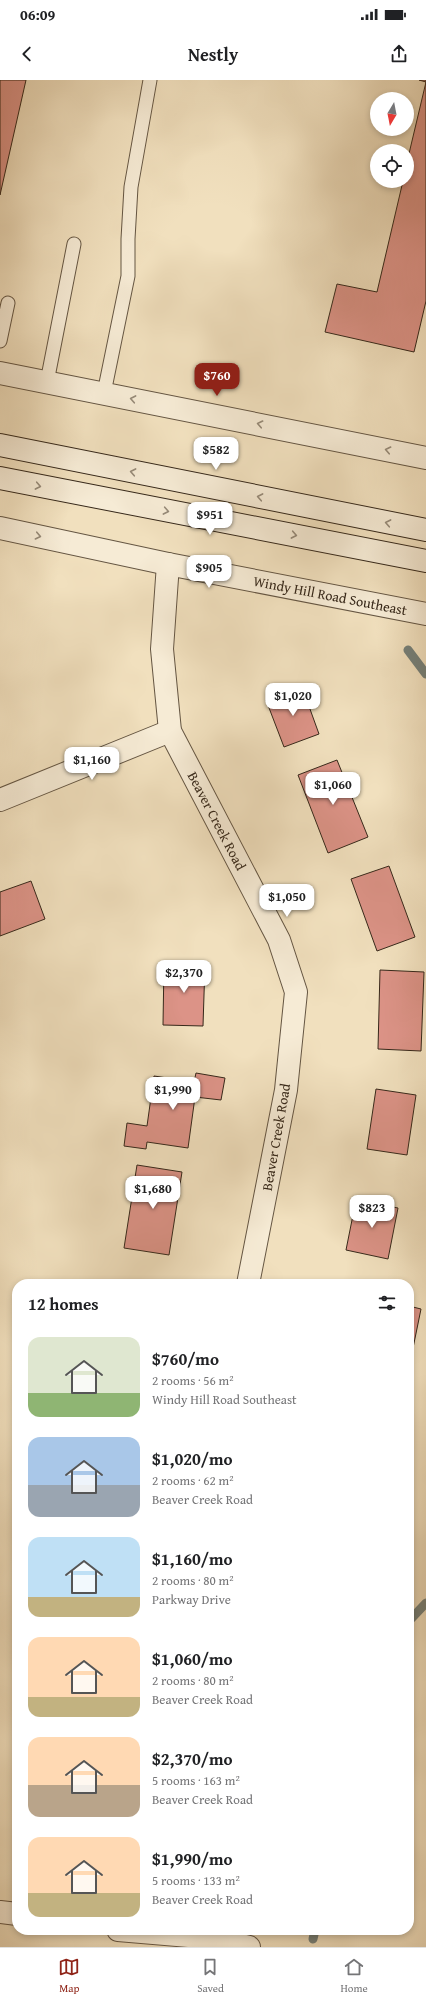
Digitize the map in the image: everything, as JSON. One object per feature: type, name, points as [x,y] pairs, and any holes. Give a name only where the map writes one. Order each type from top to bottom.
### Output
[{"type":"street","points":[[0,373],[426,458]]},
{"type":"street","points":[[0,445],[426,530]]},
{"type":"street","points":[[0,478],[426,561]]},
{"type":"street","name":"Windy Hill Road Southeast","points":[[0,528],[168,564],[426,614]]},
{"type":"street","name":"Beaver Creek Road","points":[[168,564],[162,649],[170,730],[279,940],[296,992],[286,1090],[249,1279]]},
{"type":"street","points":[[0,800],[170,730]]},
{"type":"street","points":[[0,1912],[12,1913]]},
{"type":"street","points":[[177,1935],[212,1938],[249,1947]]},
{"type":"lane","points":[[104,393],[128,276],[128,239],[131,187],[150,80]]},
{"type":"lane","points":[[47,382],[74,244]]},
{"type":"lane","points":[[0,341],[8,303]]},
{"type":"building","points":[[0,80],[26,80],[0,195]]},
{"type":"building","points":[[426,82],[426,301],[414,352],[325,332],[337,284],[377,292],[401,188],[414,188],[414,144],[411,144]]},
{"type":"building","points":[[302,687],[319,734],[284,747],[266,700]]},
{"type":"building","points":[[337,760],[368,837],[328,853],[298,775]]},
{"type":"building","points":[[389,866],[415,937],[377,951],[351,879]]},
{"type":"building","points":[[31,881],[45,919],[0,936],[0,892]]},
{"type":"building","points":[[164,963],[205,964],[203,1026],[163,1025]]},
{"type":"building","points":[[380,970],[424,972],[421,1051],[378,1049]]},
{"type":"building","points":[[196,1073],[225,1078],[221,1100],[195,1097],[188,1148],[147,1142],[146,1149],[124,1146],[127,1123],[147,1126],[154,1076],[194,1082]]},
{"type":"building","points":[[376,1089],[416,1095],[407,1155],[367,1149]]},
{"type":"building","points":[[137,1165],[182,1172],[169,1255],[124,1248]]},
{"type":"building","points":[[356,1200],[398,1208],[388,1259],[346,1250]]},
{"type":"building","points":[[414,1307],[421,1309],[414,1343]]},
{"type":"waterway","points":[[408,650],[426,674]]},
{"type":"waterway","points":[[414,1616],[426,1603]]},
{"type":"waterway","points":[[313,1939],[314,1935]]}]
